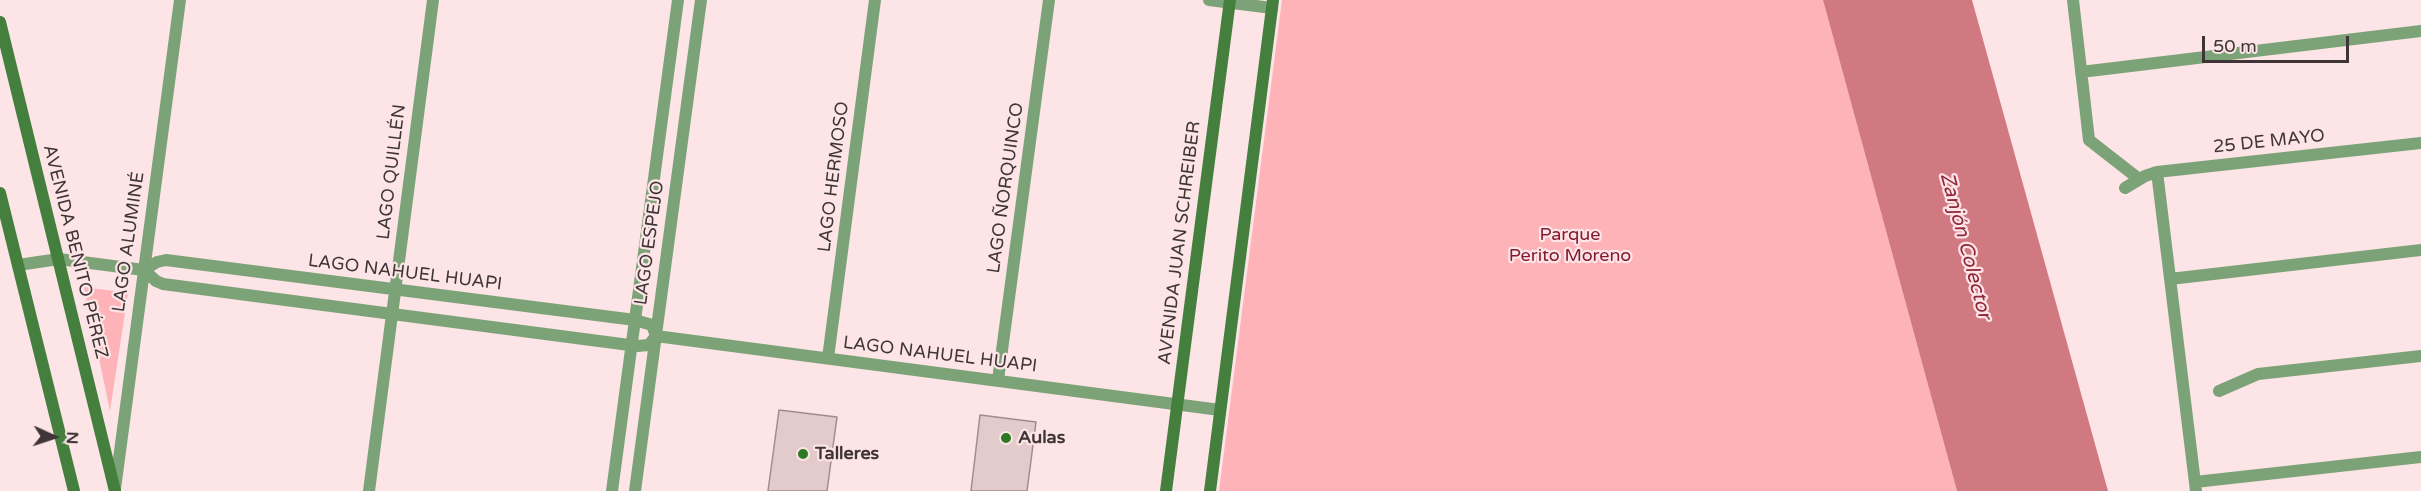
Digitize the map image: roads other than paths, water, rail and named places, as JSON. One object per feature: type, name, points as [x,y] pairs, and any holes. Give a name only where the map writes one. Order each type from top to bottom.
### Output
[{"type":"main road","name":"AVENIDA JUAN SCHREIBER","points":[[1166,491],[1230,1]]},
{"type":"main road","points":[[1210,491],[1273,4]]},
{"type":"main road","name":"AVENIDA BENITO PÉREZ","points":[[0,22],[115,490]]},
{"type":"main road","points":[[0,193],[5,232],[18,265],[74,491]]},
{"type":"street","name":"LAGO ALUMINÉ","points":[[115,490],[180,0]]},
{"type":"street","name":"LAGO QUILLÉN","points":[[369,491],[433,0]]},
{"type":"street","name":"LAGO ESPEJO","points":[[612,491],[678,0]]},
{"type":"street","name":"LAGO ESPEJO","points":[[635,491],[701,0]]},
{"type":"street","name":"LAGO HERMOSO","points":[[828,358],[875,0]]},
{"type":"street","name":"LAGO ÑORQUINCO","points":[[998,380],[1049,0]]},
{"type":"street","points":[[1209,0],[1273,4]]},
{"type":"street","points":[[2073,0],[2089,140],[2139,179]]},
{"type":"street","points":[[2081,72],[2421,31]]},
{"type":"street","name":"25 DE MAYO","points":[[2125,188],[2157,172],[2421,143]]},
{"type":"street","points":[[2157,172],[2196,486],[2421,457]]},
{"type":"street","points":[[2170,279],[2421,250]]},
{"type":"street","name":"LAGO NAHUEL HUAPI","points":[[18,265],[58,259],[144,270],[163,284],[392,314],[631,345],[649,345],[656,336],[1220,410]]},
{"type":"street","name":"LAGO NAHUEL HUAPI","points":[[144,270],[166,260],[635,320]]},
{"type":"street","points":[[635,320],[652,325],[656,336]]},
{"type":"street","points":[[2219,391],[2258,374],[2421,356]]},
{"type":"water","name":"Zanjón Colector","points":[[1823,0],[1972,0],[2108,491],[1957,491]]},
{"type":"place","name":"Aulas","points":[[1006,438]]},
{"type":"place","name":"Talleres","points":[[803,454]]},
{"type":"park label","name":"Parque Perito Moreno","points":[[1570,245]]}]
